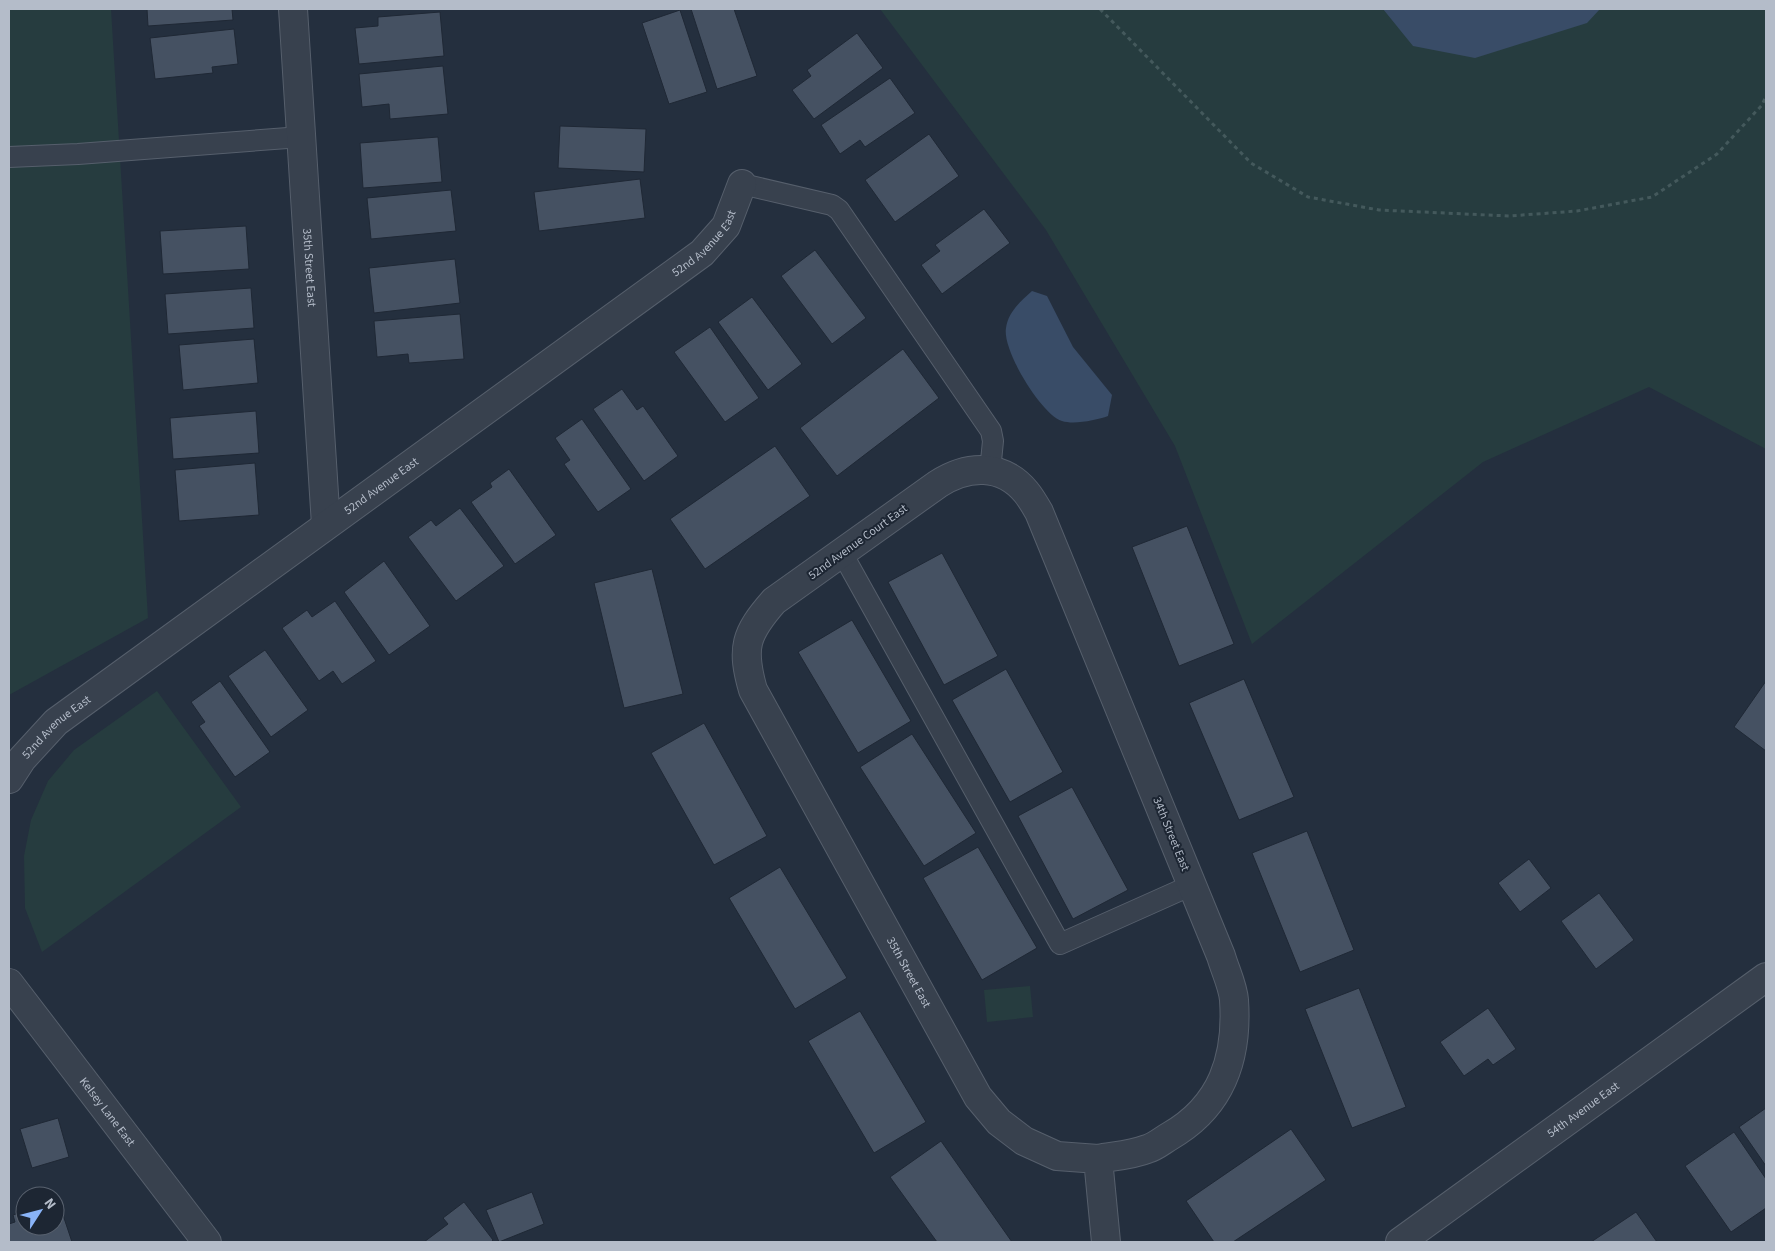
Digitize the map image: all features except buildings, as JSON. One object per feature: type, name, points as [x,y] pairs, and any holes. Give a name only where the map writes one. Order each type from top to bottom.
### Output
[{"type":"street","name":"35th Street East","points":[[293,9],[326,525]]},
{"type":"street","name":"52nd Avenue East","points":[[9,779],[22,759],[56,722],[702,253],[726,226],[742,184]]},
{"type":"street","name":"52nd Avenue Court East","points":[[747,644],[754,624],[774,601],[953,474],[968,470],[990,471]]},
{"type":"street","name":"34th Street East","points":[[990,471],[1009,477],[1026,492],[1039,512],[1221,956],[1234,998],[1234,1029],[1231,1059],[1224,1081],[1207,1108],[1180,1130],[1147,1149],[1098,1159]]},
{"type":"street","name":"35th Street East","points":[[747,644],[746,664],[753,690],[978,1097],[999,1122],[1024,1141],[1056,1156],[1098,1159]]},
{"type":"street","name":"54th Avenue East","points":[[1400,1242],[1428,1234],[1766,978]]},
{"type":"street","name":"Kelsey Lane East","points":[[9,983],[207,1242]]},
{"type":"street","points":[[1098,1159],[1106,1242]]},
{"type":"lane","points":[[9,157],[302,138]]},
{"type":"lane","points":[[742,184],[832,205],[839,210],[991,430],[993,441],[990,471]]},
{"type":"lane","points":[[842,553],[1060,944],[1192,885]]},
{"type":"path","points":[[1100,9],[1251,164],[1308,197],[1380,210],[1509,216],[1577,211],[1652,197],[1717,154],[1762,105],[1766,96]]},
{"type":"green space","points":[[9,9],[111,9],[148,618],[9,695]]},
{"type":"green space","points":[[880,9],[1766,9],[1766,449],[1649,387],[1483,462],[1252,644],[1175,446],[1046,230]]},
{"type":"green space","points":[[157,691],[241,807],[42,952],[25,908],[24,856],[31,820],[48,781],[74,750]]},
{"type":"green space","points":[[1030,986],[1033,1017],[987,1022],[984,990]]},
{"type":"water","points":[[1383,9],[1600,9],[1587,23],[1475,58],[1413,46]]},
{"type":"water","points":[[1032,291],[1047,296],[1073,347],[1112,395],[1108,416],[1079,422],[1062,421],[1053,416],[1044,407],[1025,380],[1010,351],[1006,338],[1006,328],[1012,312]]}]
